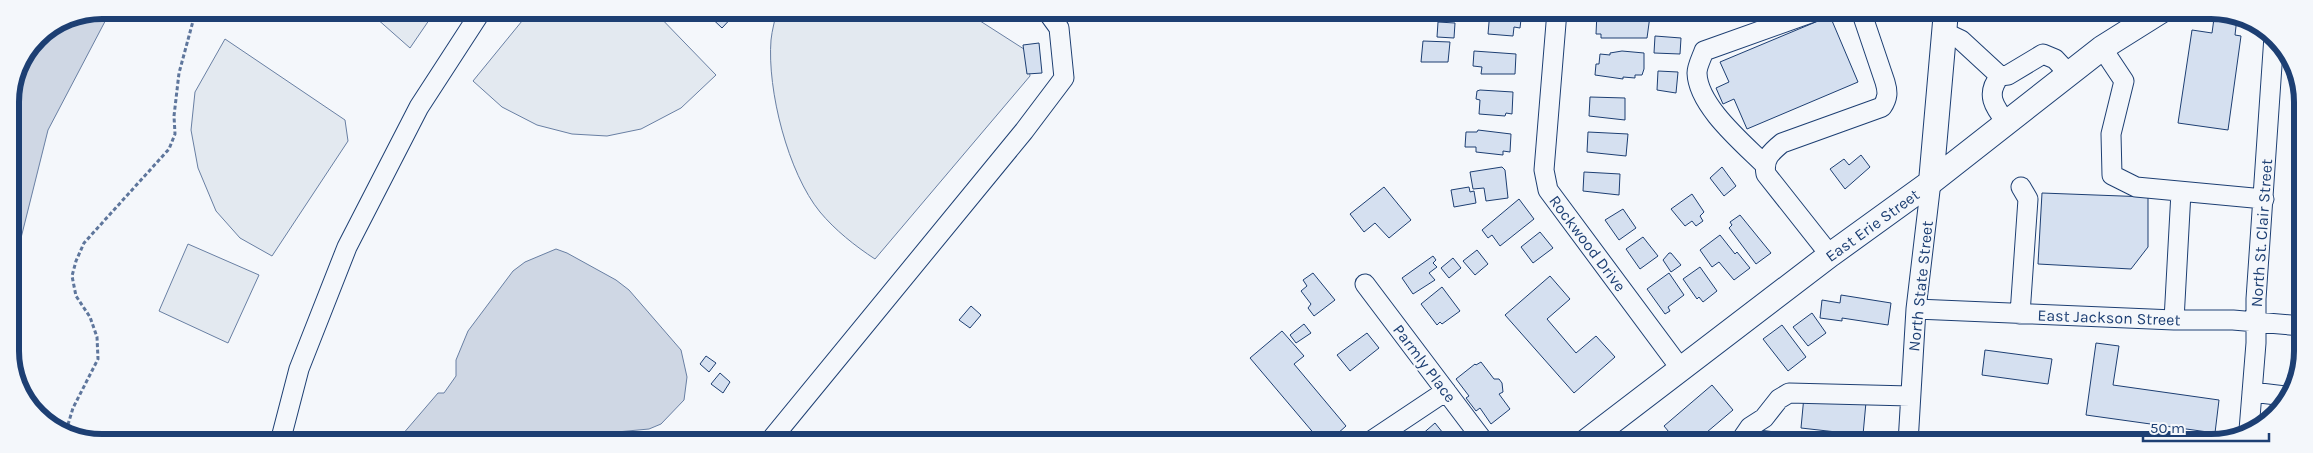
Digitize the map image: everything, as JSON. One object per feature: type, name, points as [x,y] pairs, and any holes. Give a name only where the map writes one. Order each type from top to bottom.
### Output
[{"type":"main road","name":"East Erie Street","points":[[1596,434],[1830,255],[1931,182],[2102,48],[2148,19]]},
{"type":"main road","name":"North State Street","points":[[1931,182],[1945,21]]},
{"type":"street","points":[[282,434],[299,369],[347,247],[419,107],[476,19]]},
{"type":"street","points":[[776,434],[1024,131],[1064,78],[1059,28],[1052,19]]},
{"type":"street","name":"Rockwood Drive","points":[[1556,19],[1544,170],[1548,190],[1681,369]]},
{"type":"street","points":[[1765,165],[1729,130],[1711,107],[1701,90],[1697,72],[1704,51],[1794,19]]},
{"type":"street","points":[[1830,255],[1766,174],[1765,165],[1770,153],[1782,143],[1882,107],[1888,92],[1864,19]]},
{"type":"street","points":[[1945,21],[1961,40],[1996,73],[2008,75],[2043,54],[2055,59],[2069,74]]},
{"type":"street","name":"North St. Clair Street","points":[[2249,425],[2273,47]]},
{"type":"street","points":[[2102,48],[2124,81],[2111,134],[2112,175],[2136,187],[2264,198]]},
{"type":"street","points":[[1996,73],[1992,99],[1995,108],[2007,122]]},
{"type":"street","name":"North State Street","points":[[1908,434],[1916,309],[1931,182]]},
{"type":"street","points":[[2020,314],[2028,199],[2021,188]]},
{"type":"street","points":[[2174,320],[2181,192]]},
{"type":"street","name":"Parmly Place","points":[[1365,284],[1478,434]]},
{"type":"street","name":"East Jackson Street","points":[[1916,309],[2174,320],[2233,320],[2294,325]]},
{"type":"street","points":[[1380,434],[1446,391]]},
{"type":"street","points":[[2252,392],[2281,396]]},
{"type":"street","points":[[1745,434],[1750,427],[1764,418],[1779,399],[1789,393],[1910,396]]},
{"type":"path","points":[[67,427],[73,408],[98,359],[97,337],[90,317],[76,296],[72,276],[76,261],[84,243],[168,149],[175,134],[174,116],[179,73],[194,19]]},
{"type":"shaded area","points":[[106,19],[48,130],[19,246],[19,102],[20,86],[25,70],[43,43],[56,33],[70,25],[86,20]]},
{"type":"shaded area","points":[[377,19],[430,19],[410,48]]},
{"type":"shaded area","points":[[524,19],[662,19],[716,75],[681,108],[641,129],[607,136],[572,134],[537,125],[502,107],[473,81]]},
{"type":"shaded area","points":[[775,19],[977,19],[1027,51],[1030,76],[875,259],[832,225],[820,212],[798,176],[789,154],[776,106],[771,60]]},
{"type":"shaded area","points":[[225,39],[345,120],[348,141],[272,256],[240,238],[216,211],[198,168],[191,130],[195,92]]},
{"type":"shaded area","points":[[188,244],[259,275],[228,343],[159,311]]},
{"type":"shaded area","points":[[556,249],[616,280],[629,290],[681,350],[687,377],[684,400],[661,424],[649,429],[603,434],[403,434],[438,393],[444,393],[456,376],[456,360],[468,331],[513,271],[525,262]]},
{"type":"building","points":[[712,19],[730,19],[722,28]]},
{"type":"building","points":[[1489,19],[1521,19],[1520,28],[1514,27],[1513,36],[1488,34]]},
{"type":"building","points":[[1597,19],[1650,19],[1647,38],[1601,38],[1601,34],[1596,34]]},
{"type":"building","points":[[1823,19],[1831,19],[1858,82],[1747,129],[1734,99],[1723,104],[1716,88],[1729,82],[1720,62]]},
{"type":"building","points":[[2214,19],[2222,19],[2236,23],[2235,35],[2241,36],[2228,130],[2178,123],[2192,30],[2212,33]]},
{"type":"building","points":[[1438,22],[1455,23],[1454,38],[1437,37]]},
{"type":"building","points":[[1655,36],[1681,38],[1680,54],[1654,53]]},
{"type":"building","points":[[1423,41],[1450,42],[1448,62],[1421,62]]},
{"type":"building","points":[[1039,43],[1042,73],[1027,74],[1023,45]]},
{"type":"building","points":[[1474,51],[1516,54],[1515,74],[1481,74],[1482,67],[1473,66]]},
{"type":"building","points":[[1622,51],[1644,53],[1642,75],[1635,75],[1635,78],[1623,77],[1623,79],[1595,75],[1596,64],[1599,64],[1600,54],[1610,55],[1610,53]]},
{"type":"building","points":[[1658,71],[1678,72],[1676,93],[1657,90]]},
{"type":"building","points":[[1477,91],[1513,92],[1512,114],[1506,113],[1505,116],[1479,114],[1480,100],[1476,99]]},
{"type":"building","points":[[1590,97],[1625,98],[1625,120],[1589,116]]},
{"type":"building","points":[[1478,130],[1511,134],[1510,152],[1503,151],[1503,155],[1476,152],[1476,147],[1465,147],[1466,132],[1477,132]]},
{"type":"building","points":[[1588,132],[1628,134],[1626,156],[1587,152]]},
{"type":"building","points":[[1861,155],[1870,167],[1845,189],[1830,169],[1844,159],[1849,165]]},
{"type":"building","points":[[1502,167],[1505,170],[1508,198],[1486,201],[1484,188],[1473,189],[1470,172]]},
{"type":"building","points":[[1722,167],[1736,186],[1724,196],[1710,178]]},
{"type":"building","points":[[1584,172],[1620,174],[1619,195],[1583,191]]},
{"type":"building","points":[[1384,187],[1411,220],[1389,238],[1375,223],[1364,232],[1350,214]]},
{"type":"building","points":[[1469,187],[1470,192],[1474,191],[1476,203],[1454,207],[1451,190]]},
{"type":"building","points":[[2042,193],[2148,197],[2148,247],[2131,269],[2038,264]]},
{"type":"building","points":[[1692,194],[1704,212],[1700,216],[1703,221],[1696,226],[1692,221],[1685,226],[1671,209]]},
{"type":"building","points":[[1519,199],[1534,219],[1500,246],[1492,235],[1488,238],[1482,230]]},
{"type":"building","points":[[1623,209],[1636,228],[1619,240],[1605,220]]},
{"type":"building","points":[[1740,215],[1771,253],[1756,264],[1729,228],[1732,225],[1730,222]]},
{"type":"building","points":[[1540,232],[1553,248],[1533,263],[1521,247]]},
{"type":"building","points":[[1720,235],[1735,254],[1737,252],[1750,268],[1734,280],[1719,262],[1712,267],[1700,250]]},
{"type":"building","points":[[1643,237],[1658,256],[1640,269],[1626,249]]},
{"type":"building","points":[[1477,250],[1488,264],[1475,275],[1463,261]]},
{"type":"building","points":[[1669,253],[1681,265],[1671,272],[1663,260]]},
{"type":"building","points":[[1433,256],[1436,260],[1433,263],[1437,267],[1429,273],[1435,280],[1413,294],[1402,278]]},
{"type":"building","points":[[1453,258],[1461,268],[1449,278],[1441,268]]},
{"type":"building","points":[[1700,267],[1717,291],[1703,302],[1699,297],[1697,299],[1683,279]]},
{"type":"building","points":[[1313,273],[1335,300],[1314,316],[1308,308],[1311,304],[1301,291],[1307,286],[1303,280]]},
{"type":"building","points":[[1669,273],[1684,295],[1668,307],[1670,311],[1665,314],[1647,289]]},
{"type":"building","points":[[1550,276],[1570,299],[1547,319],[1576,353],[1596,336],[1615,357],[1574,393],[1505,315]]},
{"type":"building","points":[[1442,287],[1460,311],[1442,324],[1440,322],[1437,325],[1421,304]]},
{"type":"building","points":[[1841,295],[1891,303],[1888,325],[1842,318],[1842,321],[1820,318],[1822,300],[1840,303]]},
{"type":"building","points":[[971,306],[981,315],[970,328],[959,320]]},
{"type":"building","points":[[1812,313],[1826,333],[1808,346],[1793,327]]},
{"type":"building","points":[[1304,324],[1311,333],[1296,343],[1290,335]]},
{"type":"building","points":[[1782,325],[1806,357],[1788,371],[1763,339]]},
{"type":"building","points":[[1282,331],[1304,356],[1294,364],[1346,426],[1337,434],[1314,434],[1250,358]]},
{"type":"building","points":[[1367,333],[1379,348],[1350,371],[1337,355]]},
{"type":"building","points":[[2096,343],[2119,346],[2113,385],[2219,400],[2215,433],[2086,415]]},
{"type":"building","points":[[1985,350],[2052,359],[2048,384],[1982,375]]},
{"type":"building","points":[[706,356],[716,363],[709,372],[700,364]]},
{"type":"building","points":[[1481,362],[1494,379],[1499,379],[1502,383],[1503,392],[1499,394],[1510,409],[1491,424],[1480,408],[1476,411],[1466,398],[1469,396],[1456,379],[1475,364]]},
{"type":"building","points":[[720,373],[730,382],[723,393],[711,384]]},
{"type":"building","points":[[1712,385],[1733,410],[1705,434],[1671,434],[1664,426]]},
{"type":"building","points":[[1804,396],[1866,402],[1863,434],[1801,428]]},
{"type":"building","points":[[1435,423],[1444,434],[1422,434]]},
{"type":"building","points":[[1759,430],[1791,434],[1758,434]]}]
